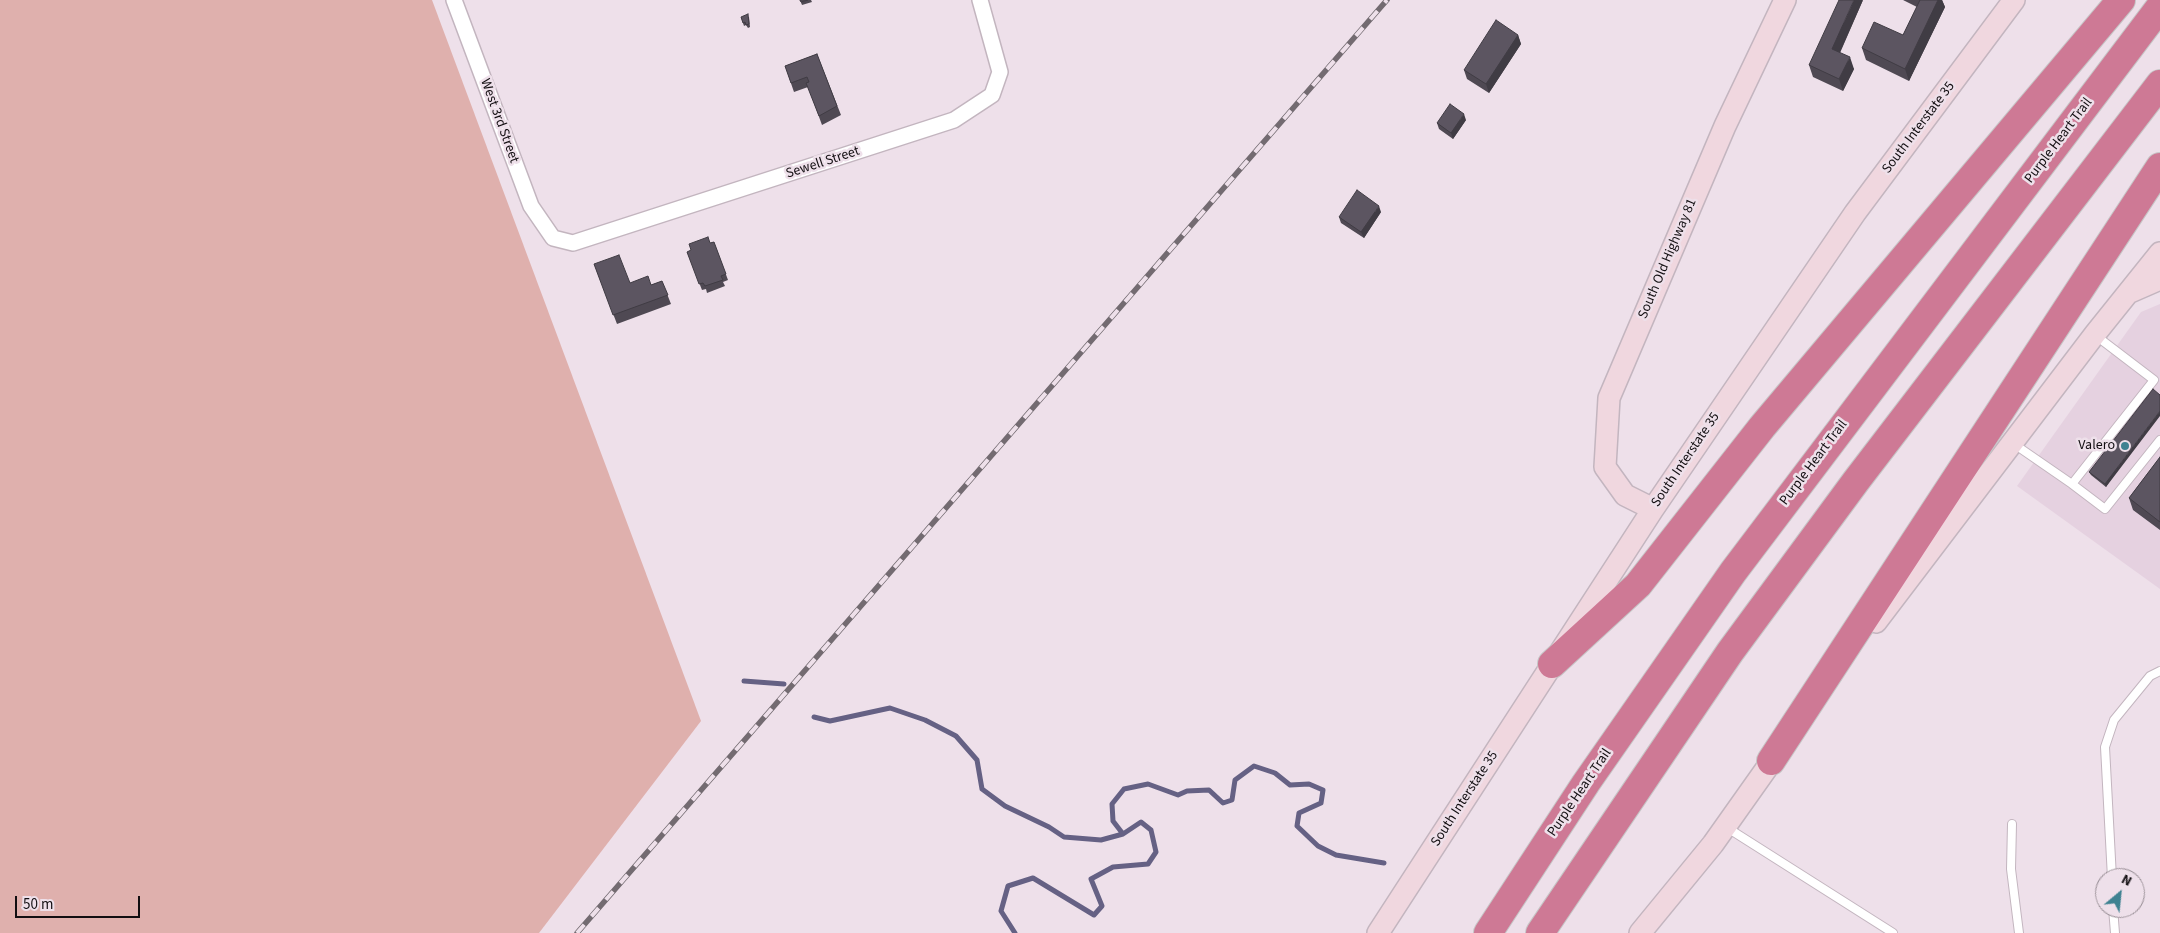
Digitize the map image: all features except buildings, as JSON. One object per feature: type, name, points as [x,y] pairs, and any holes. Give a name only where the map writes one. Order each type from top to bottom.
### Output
[{"type":"highway","points":[[1552,664],[1638,585],[1762,427],[2121,0]]},
{"type":"highway","name":"Purple Heart Trail","points":[[1488,933],[1586,783],[1733,572],[2160,7]]},
{"type":"highway","points":[[1540,933],[1730,652],[1856,481],[2160,84]]},
{"type":"highway","points":[[1771,761],[2160,167]]},
{"type":"main road","name":"South Old Highway 81","points":[[1653,508],[1625,495],[1605,468],[1609,398],[1725,126],[1786,0]]},
{"type":"main road","name":"South Interstate 35","points":[[1378,933],[1653,508],[1855,213],[2014,0]]},
{"type":"main road","points":[[1640,933],[1725,827],[1771,761],[2095,334],[2160,253]]},
{"type":"main road","points":[[2128,293],[2160,279]]},
{"type":"street","name":"West 3rd Street","points":[[454,0],[531,206],[553,238]]},
{"type":"street","name":"Sewell Street","points":[[553,238],[573,243],[954,120],[992,94],[1000,72],[980,0]]},
{"type":"lane","points":[[2072,484],[2157,381],[2095,334]]},
{"type":"lane","points":[[2013,442],[2105,509],[2160,440]]},
{"type":"lane","points":[[2111,868],[2104,747],[2114,720],[2150,676],[2160,671]]},
{"type":"lane","points":[[2012,824],[2011,868],[2019,933]]},
{"type":"lane","points":[[1725,827],[1893,933]]},
{"type":"lane","points":[[2114,918],[2115,933]]},
{"type":"shaded area","points":[[0,0],[432,0],[701,721],[539,933],[0,933]]},
{"type":"shaded area","points":[[2160,304],[2160,589],[2017,486],[2141,312]]},
{"type":"waterway","points":[[744,681],[784,684]]},
{"type":"waterway","points":[[814,717],[830,721],[890,708],[925,720],[956,736],[977,760],[982,789],[1005,806],[1049,827],[1064,837],[1101,840],[1123,834],[1113,821],[1112,804],[1124,789],[1148,784],[1178,795],[1187,791],[1209,790],[1223,803],[1232,800],[1235,780],[1254,766],[1275,773],[1290,785],[1309,784],[1323,790],[1321,803],[1299,813],[1297,826],[1318,846],[1336,855],[1384,863]]},
{"type":"waterway","points":[[1015,933],[1001,911],[1008,886],[1033,878],[1094,915],[1102,906],[1091,879],[1113,867],[1148,864],[1156,852],[1151,830],[1141,822],[1123,834]]},
{"type":"railway","points":[[577,933],[1387,0]]},
{"type":"place","name":"Valero","points":[[2125,446]]}]
